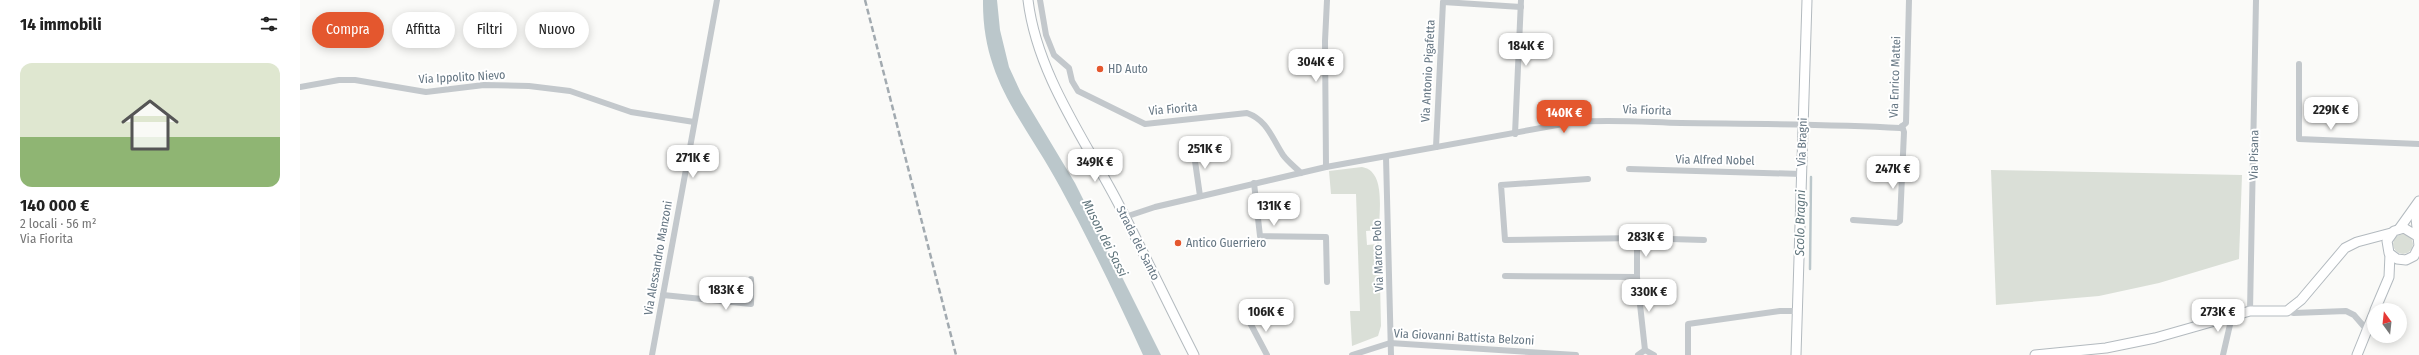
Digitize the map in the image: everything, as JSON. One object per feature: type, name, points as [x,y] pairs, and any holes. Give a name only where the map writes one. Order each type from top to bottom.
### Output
[{"type":"street","name":"Via Alessandro Manzoni","points":[[652,355],[717,0]]},
{"type":"street","name":"Strada del Santo","points":[[1028,0],[1037,46],[1047,72],[1125,218],[1194,355]]},
{"type":"street","name":"Via Fiorita","points":[[1040,0],[1046,35],[1054,55],[1069,68],[1072,81],[1078,90],[1145,124],[1247,113],[1256,116],[1263,122],[1284,156],[1301,173]]},
{"type":"street","points":[[1326,167],[1325,41],[1327,0]]},
{"type":"street","points":[[1515,134],[1521,0]]},
{"type":"street","name":"Via Bragni","points":[[1796,355],[1807,0]]},
{"type":"street","name":"Via Enrico Mattei","points":[[1803,123],[1900,128],[1906,123],[1909,0]]},
{"type":"street","name":"Via Pisana","points":[[2250,311],[2256,0]]},
{"type":"street","name":"Via Antonio Pigafetta","points":[[1436,147],[1443,2],[1521,7]]},
{"type":"street","points":[[2300,64],[2299,139],[2419,144]]},
{"type":"street","name":"Via Ippolito Nievo","points":[[300,87],[339,80],[355,80],[426,92],[484,85],[529,86],[570,92],[632,112],[694,122]]},
{"type":"street","name":"Via Fiorita","points":[[1125,218],[1155,207],[1326,167],[1515,134],[1574,122],[1605,120],[1679,123],[1803,123]]},
{"type":"street","points":[[1853,220],[1897,223],[1900,220],[1904,132],[1902,126]]},
{"type":"street","points":[[1193,148],[1200,196]]},
{"type":"street","name":"Via Marco Polo","points":[[1386,157],[1391,355]]},
{"type":"street","name":"Via Alfred Nobel","points":[[1629,169],[1801,174]]},
{"type":"street","points":[[1588,179],[1501,185],[1505,240],[1637,238],[1704,240]]},
{"type":"street","points":[[1254,183],[1260,236],[1326,237],[1327,282]]},
{"type":"street","points":[[2378,303],[2389,277],[2389,253],[2387,242],[2417,205]]},
{"type":"street","points":[[2389,277],[2412,260],[2418,251],[2417,205]]},
{"type":"street","points":[[2287,311],[2301,300],[2345,248],[2395,231],[2409,229],[2418,239]]},
{"type":"street","points":[[1637,238],[1637,277],[1645,350]]},
{"type":"street","points":[[2364,241],[2389,253],[2397,260],[2412,260]]},
{"type":"street","points":[[1505,276],[1637,277]]},
{"type":"street","points":[[663,295],[751,304],[751,279]]},
{"type":"street","points":[[1688,355],[1688,324],[1780,311],[1798,311]]},
{"type":"street","points":[[2035,355],[2106,348],[2155,338],[2250,311],[2287,311],[2294,313],[2346,311],[2354,315],[2367,330],[2357,355]]},
{"type":"street","points":[[2222,355],[2232,316]]},
{"type":"street","points":[[1248,319],[1268,355]]},
{"type":"street","name":"Via Giovanni Battista Belzoni","points":[[1352,355],[1390,343],[1576,355]]},
{"type":"street","points":[[1455,347],[1456,355]]},
{"type":"street","points":[[1638,355],[1645,350]]},
{"type":"street","points":[[1645,350],[1654,355]]},
{"type":"shaded area","points":[[983,0],[997,0],[1000,30],[1009,67],[1021,93],[1075,183],[1161,355],[1143,355],[1103,270],[1060,187],[1008,99],[997,77],[990,54],[985,29]]},
{"type":"shaded area","points":[[1362,167],[1370,170],[1375,176],[1380,193],[1379,230],[1366,231],[1367,245],[1377,244],[1377,239],[1379,239],[1381,326],[1378,336],[1352,346],[1350,311],[1360,311],[1356,194],[1331,194],[1329,171]]},
{"type":"shaded area","points":[[1991,170],[2242,175],[2239,259],[2159,283],[2099,296],[1996,305]]},
{"type":"shaded area","points":[[2403,234],[2410,237],[2413,244],[2410,251],[2403,254],[2396,251],[2393,244],[2396,237]]},
{"type":"waterway","name":"Scolo Bragni","points":[[1810,269],[1811,177]]},
{"type":"railway","points":[[865,0],[956,355]]},
{"type":"place","name":"HD Auto","points":[[1100,69]]},
{"type":"place","name":"Antico Guerriero","points":[[1178,243]]},
{"type":"water label","name":"Muson dei Sassi","points":[[1105,238]]}]
